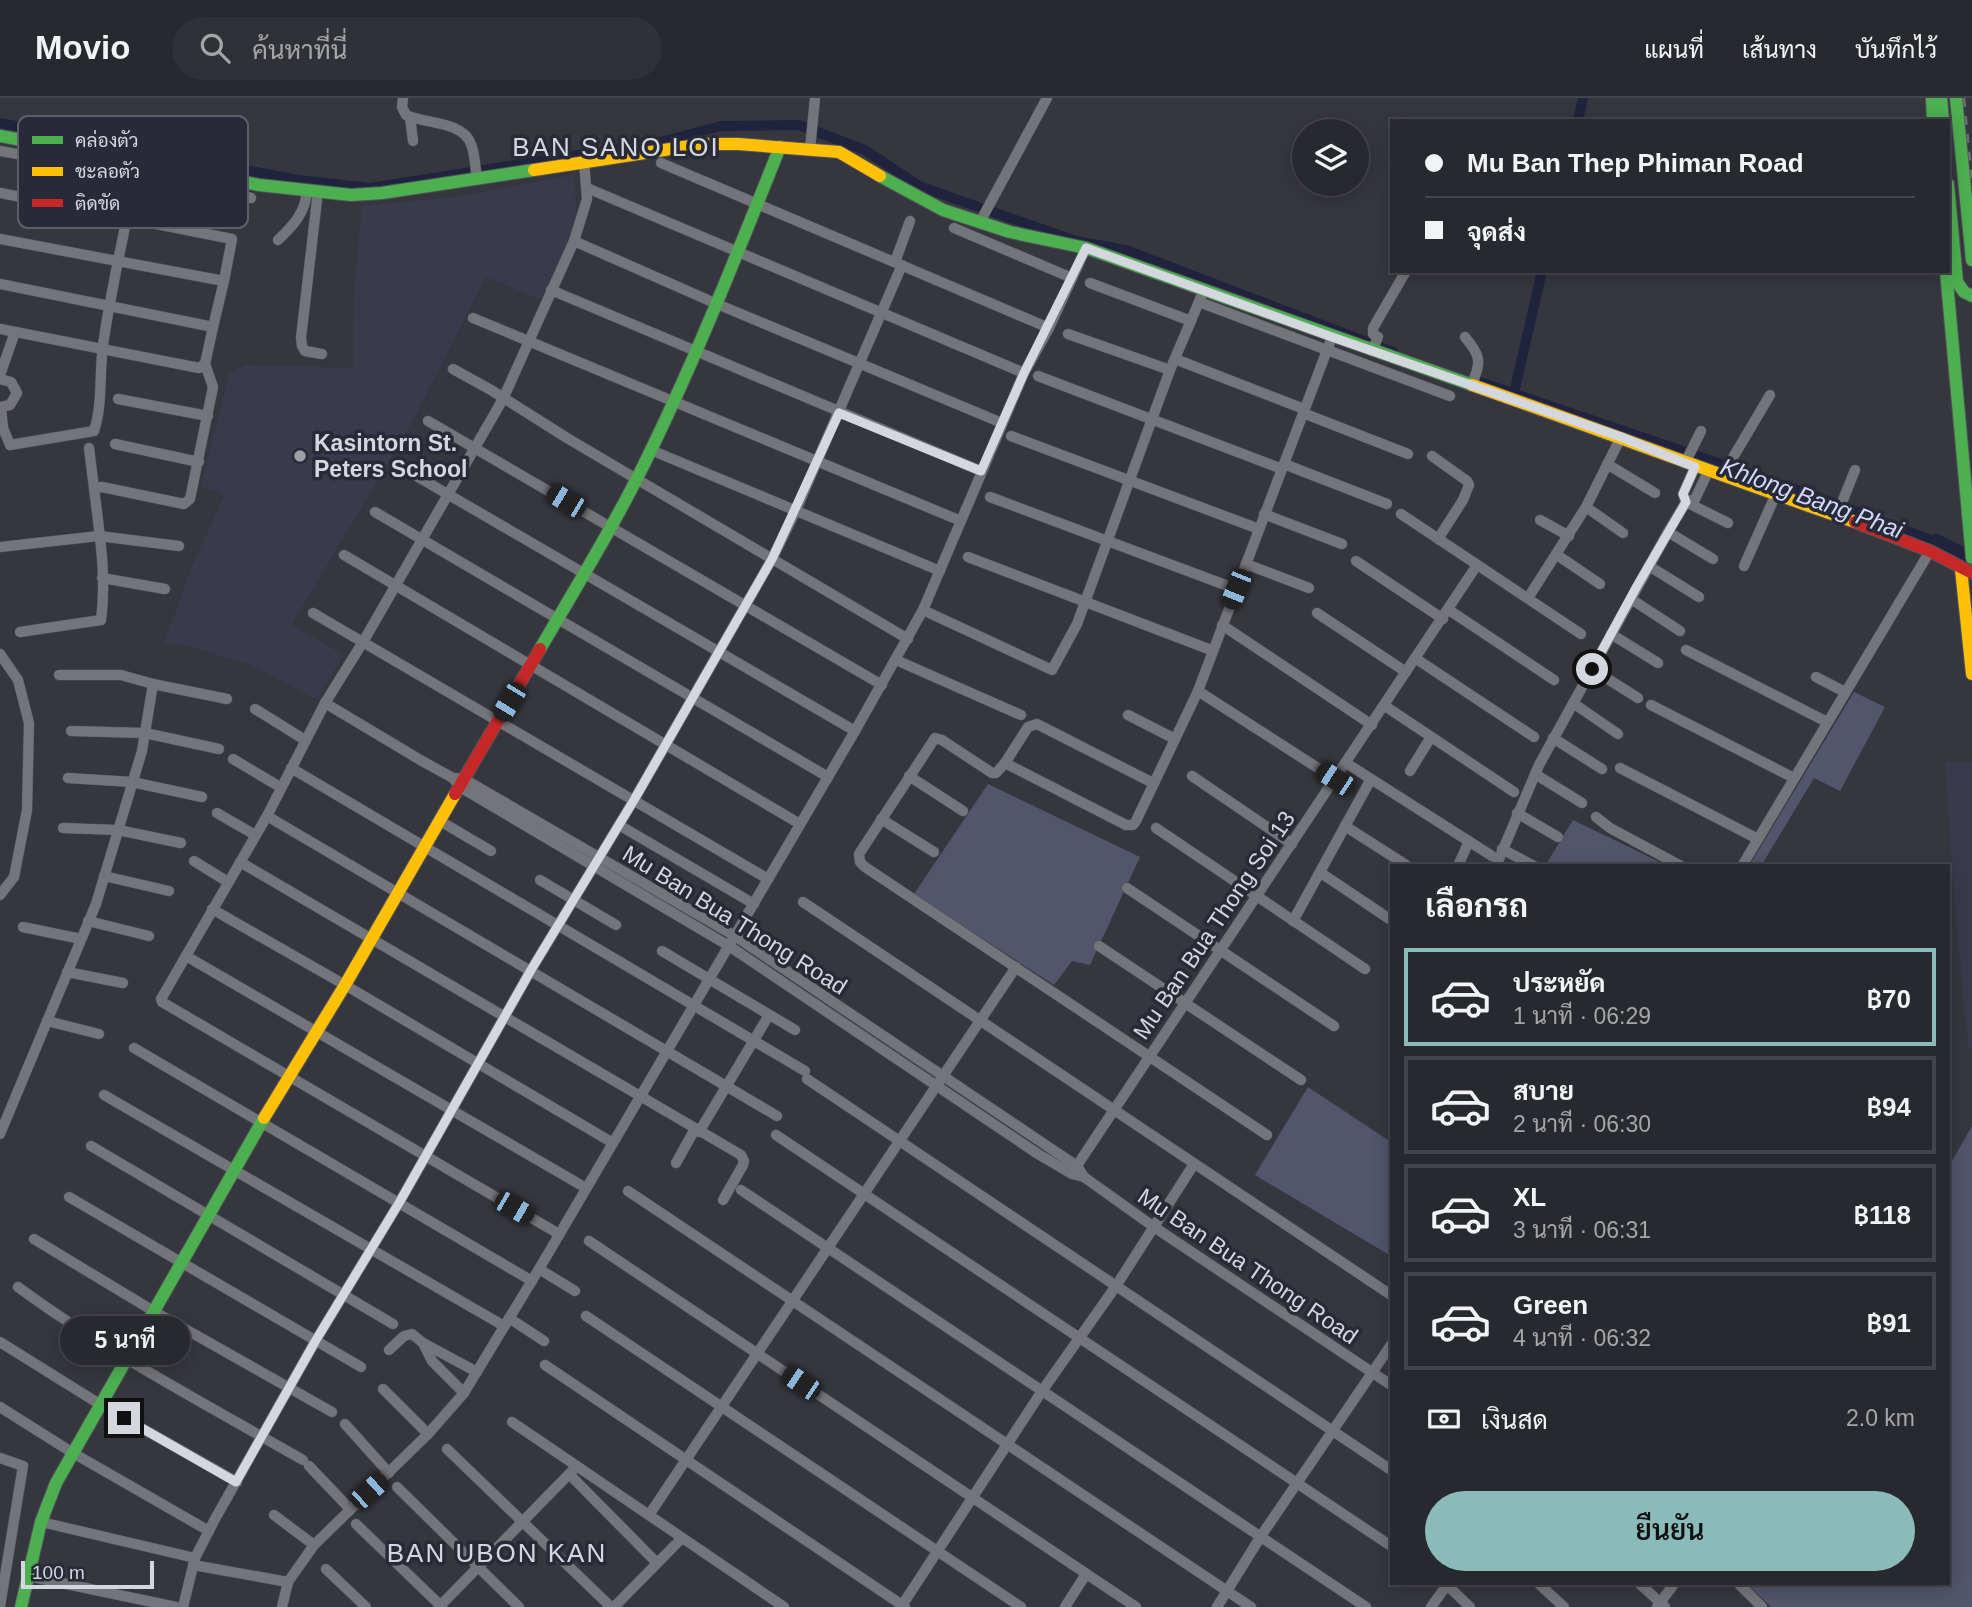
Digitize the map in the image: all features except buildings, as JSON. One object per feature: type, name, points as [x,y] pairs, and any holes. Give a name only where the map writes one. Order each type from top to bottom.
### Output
[{"type":"main road","points":[[1932,98],[1933,119]]},
{"type":"main road","points":[[1941,98],[1943,119]]},
{"type":"main road","points":[[1956,98],[1972,260]]},
{"type":"main road","points":[[0,136],[18,139]]},
{"type":"main road","points":[[248,183],[365,195],[477,175],[703,144],[831,150],[849,157],[920,199],[982,219],[1010,232],[1086,248],[1201,296],[1329,343],[1374,345],[1708,472],[1723,474],[1776,495],[1838,513],[1930,551],[1966,571],[1972,674]]},
{"type":"main road","points":[[21,1607],[41,1522],[56,1483],[234,1168],[345,985],[440,821],[459,781],[558,619],[637,479],[717,304],[780,147]]},
{"type":"main road","points":[[1950,206],[1957,282],[1964,292],[1972,296]]},
{"type":"main road","points":[[1946,273],[1972,558]]},
{"type":"street","points":[[403,98],[403,110],[410,117],[462,132],[471,143],[477,175]]},
{"type":"street","points":[[810,149],[816,98]]},
{"type":"street","points":[[982,219],[1047,98]]},
{"type":"street","points":[[410,117],[413,141]]},
{"type":"street","points":[[0,151],[18,154]]},
{"type":"street","points":[[559,1234],[162,1002],[161,998],[267,816],[279,787],[325,703],[503,399],[574,241],[587,199],[584,162]]},
{"type":"street","points":[[661,163],[1048,328]]},
{"type":"street","points":[[587,188],[1024,373]]},
{"type":"street","points":[[278,240],[302,213],[313,191]]},
{"type":"street","points":[[313,191],[301,338],[305,351],[322,354]]},
{"type":"street","points":[[0,193],[18,197]]},
{"type":"street","points":[[183,1607],[194,1562],[236,1482],[342,1295],[399,1203],[531,970],[634,800],[772,559],[881,314],[910,221]]},
{"type":"street","points":[[15,332],[0,377],[11,382],[17,393],[10,405],[1,407],[3,428],[10,445],[94,431],[100,413],[103,349],[126,228]]},
{"type":"street","points":[[94,488],[102,487],[184,504],[190,499],[213,387],[205,364],[232,239],[174,228]]},
{"type":"street","points":[[954,228],[1072,278]]},
{"type":"street","points":[[0,239],[223,281]]},
{"type":"street","points":[[574,241],[1002,423]]},
{"type":"street","points":[[282,1607],[288,1582],[314,1545],[428,1434],[464,1393],[532,1281],[908,639],[923,610],[1024,373],[1086,248]]},
{"type":"street","points":[[1374,345],[1378,337],[1372,333],[1373,328],[1405,273]]},
{"type":"street","points":[[1090,283],[1191,321]]},
{"type":"street","points":[[0,284],[213,327]]},
{"type":"street","points":[[551,290],[981,471]]},
{"type":"street","points":[[923,610],[1052,670],[1069,642],[1085,602],[1170,370],[1201,296]]},
{"type":"street","points":[[473,318],[961,521]]},
{"type":"street","points":[[0,329],[199,368],[205,364]]},
{"type":"street","points":[[1068,334],[1170,370]]},
{"type":"street","points":[[1465,337],[1479,356],[1479,367],[1472,383]]},
{"type":"street","points":[[1005,763],[1126,825],[1133,825],[1198,691],[1329,343],[1450,396]]},
{"type":"street","points":[[1175,359],[1408,454]]},
{"type":"street","points":[[453,369],[908,639]]},
{"type":"street","points":[[1038,376],[1387,504]]},
{"type":"street","points":[[1723,474],[1770,395]]},
{"type":"street","points":[[118,399],[208,416]]},
{"type":"street","points":[[428,421],[477,447],[882,685]]},
{"type":"street","points":[[1701,431],[1694,444],[1683,494],[1686,502],[1728,523]]},
{"type":"street","points":[[1011,436],[1259,529]]},
{"type":"street","points":[[1528,598],[1569,537],[1621,437]]},
{"type":"street","points":[[115,444],[199,462]]},
{"type":"street","points":[[20,632],[101,620],[102,578],[89,448]]},
{"type":"street","points":[[651,450],[940,571]]},
{"type":"street","points":[[1433,457],[1469,485],[1438,538]]},
{"type":"street","points":[[1607,464],[1655,493]]},
{"type":"street","points":[[401,467],[855,731]]},
{"type":"street","points":[[1838,513],[1855,470]]},
{"type":"street","points":[[1346,763],[1469,841],[1494,861],[1553,738],[1668,532],[1686,502],[1695,499],[1708,472]]},
{"type":"street","points":[[1744,566],[1776,495]]},
{"type":"street","points":[[990,497],[1236,589]]},
{"type":"street","points":[[1586,507],[1623,533]]},
{"type":"street","points":[[375,512],[828,777]]},
{"type":"street","points":[[1264,514],[1342,544]]},
{"type":"street","points":[[1401,514],[1581,634]]},
{"type":"street","points":[[1540,520],[1569,537]]},
{"type":"street","points":[[1668,532],[1713,559]]},
{"type":"street","points":[[0,547],[99,536],[179,546]]},
{"type":"street","points":[[1743,864],[1930,551]]},
{"type":"street","points":[[344,555],[800,824]]},
{"type":"street","points":[[1558,555],[1600,584]]},
{"type":"street","points":[[968,557],[1212,650]]},
{"type":"street","points":[[1356,561],[1554,680]]},
{"type":"street","points":[[1245,564],[1309,588]]},
{"type":"street","name":"Mu Ban Bua Thong Soi 13","points":[[1074,1170],[1477,565]]},
{"type":"street","points":[[1649,566],[1699,597]]},
{"type":"street","points":[[102,578],[165,589]]},
{"type":"street","points":[[1630,599],[1680,631]]},
{"type":"street","points":[[313,613],[768,879]]},
{"type":"street","points":[[1317,613],[1406,672]]},
{"type":"street","points":[[1222,625],[1372,725]]},
{"type":"street","points":[[1611,634],[1658,663]]},
{"type":"street","points":[[1686,650],[1827,722]]},
{"type":"street","points":[[0,654],[18,680],[29,723],[27,810],[14,877],[0,895]]},
{"type":"street","points":[[1415,659],[1534,737]]},
{"type":"street","points":[[896,660],[1021,715]]},
{"type":"street","points":[[1592,669],[1639,698]]},
{"type":"street","points":[[59,675],[121,675],[227,699]]},
{"type":"street","points":[[1816,677],[1845,692]]},
{"type":"street","points":[[0,1134],[68,972],[104,876],[145,733],[153,684]]},
{"type":"street","points":[[1198,691],[1335,779]]},
{"type":"street","name":"Mu Ban Bua Thong Road","points":[[325,703],[596,862],[729,946],[940,1081],[1390,1384]]},
{"type":"street","points":[[1573,704],[1618,734]]},
{"type":"street","points":[[1651,705],[1794,778]]},
{"type":"street","points":[[1385,706],[1514,792]]},
{"type":"street","points":[[255,709],[305,740]]},
{"type":"street","points":[[1128,715],[1175,739]]},
{"type":"street","points":[[1153,783],[1037,724],[1028,727],[996,773],[935,738],[859,854],[860,862],[1267,1135]]},
{"type":"street","points":[[71,731],[145,733],[219,749]]},
{"type":"street","points":[[1410,771],[1431,737]]},
{"type":"street","points":[[1553,738],[1602,769]]},
{"type":"street","points":[[233,759],[279,787]]},
{"type":"street","points":[[290,768],[754,1041],[1390,1469]]},
{"type":"street","points":[[1620,768],[1758,839]]},
{"type":"street","points":[[1535,774],[1582,803]]},
{"type":"street","points":[[909,776],[963,811]]},
{"type":"street","points":[[1192,776],[1292,844]]},
{"type":"street","points":[[68,778],[132,782],[202,797]]},
{"type":"street","points":[[1293,921],[1370,779]]},
{"type":"street","points":[[218,813],[256,835]]},
{"type":"street","points":[[1517,813],[1558,836]]},
{"type":"street","points":[[267,816],[777,1116]]},
{"type":"street","points":[[1596,817],[1610,828],[1677,864]]},
{"type":"street","points":[[881,819],[934,852]]},
{"type":"street","points":[[440,821],[491,852]]},
{"type":"street","points":[[619,825],[754,904]]},
{"type":"street","points":[[1345,826],[1404,864]]},
{"type":"street","points":[[63,828],[118,830],[181,843]]},
{"type":"street","points":[[1156,828],[1365,969]]},
{"type":"street","points":[[1459,864],[1469,841]]},
{"type":"street","points":[[1502,849],[1530,864]]},
{"type":"street","points":[[194,861],[228,882]]},
{"type":"street","points":[[240,862],[744,1158],[738,1175],[723,1200]]},
{"type":"street","name":"Mu Ban Bua Thong Road","points":[[596,862],[735,936],[940,1081]]},
{"type":"street","points":[[1321,873],[1390,919]]},
{"type":"street","points":[[104,876],[169,891]]},
{"type":"street","points":[[540,880],[616,925]]},
{"type":"street","points":[[1127,888],[1334,1026]]},
{"type":"street","points":[[803,902],[1390,1294]]},
{"type":"street","points":[[212,909],[613,1143]]},
{"type":"street","points":[[88,921],[149,936]]},
{"type":"street","points":[[23,927],[81,939]]},
{"type":"street","points":[[1099,946],[1301,1080]]},
{"type":"street","points":[[662,951],[795,1030]]},
{"type":"street","points":[[186,956],[586,1188]]},
{"type":"street","points":[[649,1515],[1016,967]]},
{"type":"street","points":[[68,972],[123,983]]},
{"type":"street","points":[[676,1163],[727,1087],[769,1015]]},
{"type":"street","points":[[47,1021],[99,1034]]},
{"type":"street","points":[[134,1048],[532,1281]]},
{"type":"street","points":[[104,1095],[371,1249],[544,1341]]},
{"type":"street","points":[[0,1099],[13,1104]]},
{"type":"street","points":[[776,1135],[1390,1545]]},
{"type":"street","points":[[91,1146],[393,1324]]},
{"type":"street","points":[[545,1365],[903,1606],[936,1551],[1042,1391],[1116,1286],[1194,1164]]},
{"type":"street","points":[[741,1190],[1366,1607]]},
{"type":"street","points":[[628,1191],[1251,1607]]},
{"type":"street","points":[[68,1197],[362,1367]]},
{"type":"street","points":[[34,1240],[332,1412]]},
{"type":"street","points":[[589,1241],[1136,1607]]},
{"type":"street","points":[[539,1269],[575,1291]]},
{"type":"street","points":[[18,1287],[128,1359],[306,1463],[350,1509]]},
{"type":"street","points":[[586,1316],[1021,1607]]},
{"type":"street","points":[[390,1350],[409,1334],[477,1372]]},
{"type":"street","points":[[0,1342],[101,1405],[236,1482]]},
{"type":"street","points":[[424,1343],[432,1362],[464,1393]]},
{"type":"street","points":[[1217,1607],[1261,1536],[1390,1347]]},
{"type":"street","points":[[383,1389],[428,1434]]},
{"type":"street","points":[[0,1406],[209,1531]]},
{"type":"street","points":[[512,1422],[573,1470],[649,1515],[784,1607]]},
{"type":"street","points":[[345,1424],[389,1473]]},
{"type":"street","points":[[447,1449],[612,1607],[682,1538]]},
{"type":"street","points":[[0,1458],[23,1466],[0,1606]]},
{"type":"street","points":[[356,1524],[441,1606],[573,1470]]},
{"type":"street","points":[[573,1470],[657,1563]]},
{"type":"street","points":[[397,1487],[519,1607]]},
{"type":"street","points":[[274,1515],[314,1545]]},
{"type":"street","points":[[41,1522],[194,1562],[288,1582]]},
{"type":"street","points":[[326,1569],[366,1607]]},
{"type":"street","points":[[1065,1607],[1086,1574]]},
{"type":"street","points":[[29,1576],[176,1607]]},
{"type":"street","points":[[1432,1607],[1445,1585]]},
{"type":"street","points":[[1447,1585],[1471,1607]]},
{"type":"street","points":[[1540,1585],[1564,1607]]},
{"type":"street","points":[[1641,1585],[1661,1605],[1673,1585]]},
{"type":"street","points":[[1740,1585],[1762,1607]]},
{"type":"shaded area","name":"Kasintorn St. Peters School","points":[[574,175],[577,219],[543,300],[486,277],[410,426],[291,625],[344,655],[316,699],[251,665],[188,646],[164,643],[191,569],[224,496],[218,491],[201,486],[230,373],[246,365],[353,368],[354,292],[362,206],[455,197]]},
{"type":"shaded area","points":[[1854,692],[1885,707],[1840,791],[1814,778],[1762,864],[1750,864]]},
{"type":"shaded area","points":[[1945,762],[1972,762],[1972,1049],[1968,1046]]},
{"type":"shaded area","points":[[988,784],[1140,857],[1090,965],[1072,961],[1054,985],[914,894]]},
{"type":"shaded area","points":[[1573,820],[1664,864],[1546,864]]},
{"type":"shaded area","points":[[1308,1087],[1390,1141],[1390,1255],[1255,1175]]},
{"type":"shaded area","points":[[1972,1126],[1972,1607],[1771,1607],[1748,1585],[1950,1585],[1950,1164]]},
{"type":"waterway","points":[[1578,119],[1583,98]]},
{"type":"waterway","name":"Khlong Bang Phai","points":[[0,123],[18,126]]},
{"type":"waterway","name":"Khlong Bang Phai","points":[[248,170],[298,180],[370,188],[660,142],[721,126],[799,125],[865,150],[919,186],[1076,241],[1126,250],[1393,352]]},
{"type":"waterway","points":[[1514,393],[1542,273]]},
{"type":"waterway","name":"Khlong Bang Phai","points":[[1480,382],[1812,495],[1936,542]]},
{"type":"waterway","name":"Khlong Bang Phai","points":[[1936,542],[1972,560]]},
{"type":"railway","points":[[1964,98],[1972,181]]},
{"type":"traffic: fast","points":[[1932,98],[1933,119]]},
{"type":"traffic: fast","points":[[1941,98],[1943,119]]},
{"type":"traffic: fast","points":[[1956,98],[1972,260]]},
{"type":"traffic: fast","points":[[0,136],[18,139]]},
{"type":"traffic: fast","points":[[540,649],[611,526],[669,413],[780,147]]},
{"type":"traffic: fast","points":[[248,183],[351,195],[382,193],[534,170]]},
{"type":"traffic: fast","points":[[880,176],[943,210],[1010,232],[1086,248],[1472,385]]},
{"type":"traffic: fast","points":[[1950,206],[1957,282],[1964,292],[1972,296]]},
{"type":"traffic: fast","points":[[1946,273],[1972,558]]},
{"type":"traffic: fast","points":[[21,1607],[41,1522],[56,1483],[264,1118]]},
{"type":"traffic: slow","points":[[534,170],[703,144],[738,144],[839,152],[880,176]]},
{"type":"traffic: slow","points":[[1472,385],[1855,522]]},
{"type":"traffic: slow","points":[[1961,569],[1972,674]]},
{"type":"traffic: slow","points":[[264,1118],[345,985],[455,794]]},
{"type":"traffic: jam","points":[[1855,522],[1930,551],[1972,573]]},
{"type":"traffic: jam","points":[[455,794],[540,649]]},
{"type":"place","name":"Kasintorn St. Peters School","points":[[300,456]]},
{"type":"district","name":"BAN SANO LOI","points":[[616,147]]},
{"type":"district","name":"BAN UBON KAN","points":[[497,1553]]},
{"type":"route","points":[[124,1418],[236,1482],[531,970],[720,652],[772,559],[839,413],[981,471],[1024,373],[1086,248],[1621,437],[1695,467],[1683,494],[1686,502],[1592,669]]}]
